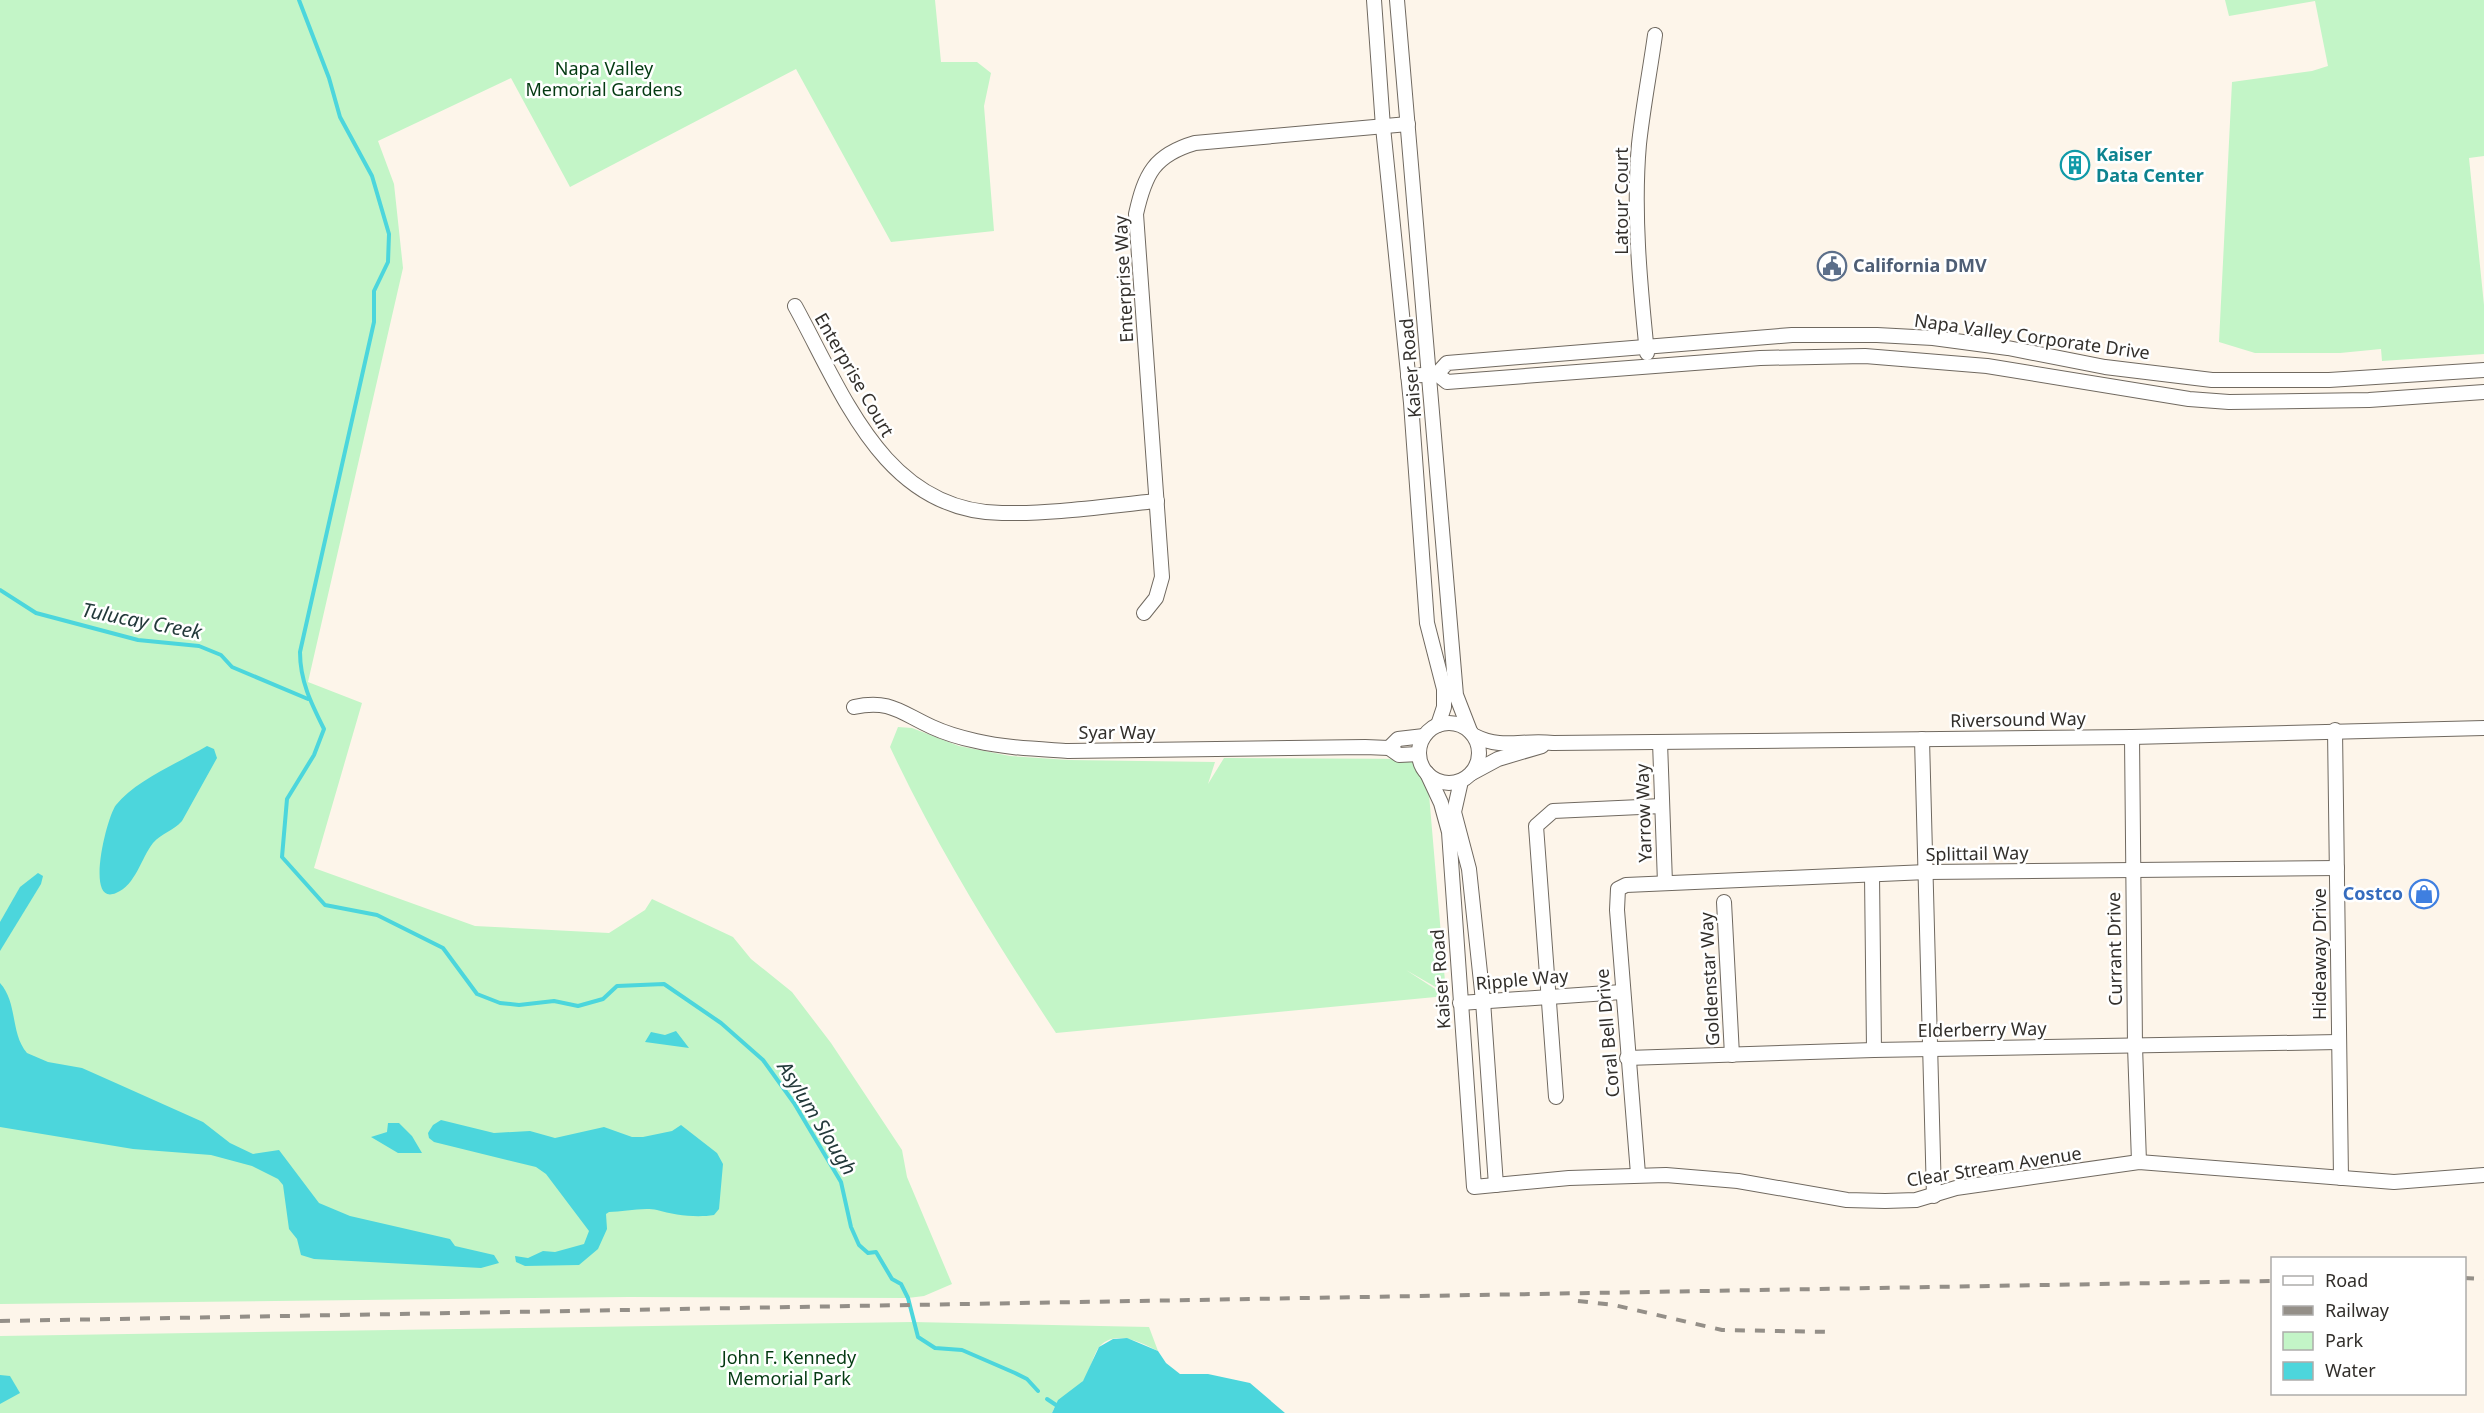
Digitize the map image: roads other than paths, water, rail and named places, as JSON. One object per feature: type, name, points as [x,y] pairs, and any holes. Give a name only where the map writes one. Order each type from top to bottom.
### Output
[{"type":"street","name":"Kaiser Road","points":[[1374,0],[1383,127],[1408,376],[1427,623],[1444,689],[1444,707],[1438,725]]},
{"type":"street","name":"Kaiser Road","points":[[1397,0],[1433,374],[1456,695],[1473,734]]},
{"type":"street","name":"Latour Court","points":[[1648,367],[1638,229],[1638,174],[1642,116],[1655,35]]},
{"type":"street","name":"Enterprise Way","points":[[1144,613],[1156,598],[1162,577],[1136,214],[1144,180],[1169,153],[1195,143],[1408,124]]},
{"type":"street","name":"Enterprise Court","points":[[795,306],[870,442],[889,464],[926,492],[969,510],[1001,513],[1157,501]]},
{"type":"street","name":"Napa Valley Corporate Drive","points":[[1408,376],[1433,374],[1448,363],[1792,335],[1910,337],[2008,348],[2105,367],[2189,377],[2291,381],[2407,377],[2484,370]]},
{"type":"street","name":"Napa Valley Corporate Drive","points":[[1433,374],[1447,382],[1760,358],[1865,356],[1988,366],[2189,399],[2292,403],[2484,392]]},
{"type":"street","points":[[2189,377],[2189,399]]},
{"type":"street","name":"Syar Way","points":[[854,707],[871,703],[887,705],[933,728],[958,736],[999,745],[1028,748],[1080,751],[1389,748],[1399,755],[1419,754]]},
{"type":"street","points":[[1455,723],[1473,734],[1479,755],[1467,777],[1440,782],[1427,773],[1419,754],[1424,736],[1438,725],[1455,723]]},
{"type":"street","name":"Riversound Way","points":[[1473,734],[1502,746],[1524,741],[1553,743],[1922,739],[2484,728]]},
{"type":"street","name":"Hideaway Drive","points":[[2335,730],[2338,1042],[2342,1178]]},
{"type":"street","name":"Syar Way","points":[[1389,748],[1398,739],[1424,736]]},
{"type":"street","name":"Currant Drive","points":[[2132,736],[2134,1046],[2139,1162]]},
{"type":"street","points":[[1922,739],[1934,1196]]},
{"type":"street","name":"Yarrow Way","points":[[1660,742],[1665,883]]},
{"type":"street","name":"Riversound Way","points":[[1467,777],[1498,759],[1553,743]]},
{"type":"street","name":"Kaiser Road","points":[[1427,773],[1441,803],[1449,832],[1474,1187]]},
{"type":"street","name":"Kaiser Road","points":[[1467,777],[1454,812],[1469,869],[1483,1001],[1496,1185]]},
{"type":"street","points":[[1556,1097],[1536,826],[1553,811],[1662,806]]},
{"type":"street","name":"Splittail Way","points":[[1618,889],[1626,885],[1927,872],[2337,868]]},
{"type":"street","points":[[1872,875],[1874,1050]]},
{"type":"street","name":"Coral Bell Drive","points":[[1618,889],[1622,992],[1638,1174]]},
{"type":"street","name":"Goldenstar Way","points":[[1724,902],[1732,1055]]},
{"type":"street","name":"Ripple Way","points":[[1460,1003],[1548,995],[1622,992]]},
{"type":"street","name":"Elderberry Way","points":[[1628,1058],[1874,1050],[2338,1042]]},
{"type":"street","name":"Clear Stream Avenue","points":[[1474,1187],[1638,1174],[1738,1181],[1847,1200],[1916,1200],[1956,1188],[2139,1162],[2394,1182],[2484,1175]]},
{"type":"water","points":[[207,746],[214,749],[217,758],[182,821],[153,843],[129,884],[116,893],[106,894],[101,887],[101,858],[108,825],[116,805],[124,796],[158,772]]},
{"type":"water","points":[[38,873],[43,876],[41,884],[0,951],[0,922],[20,887]]},
{"type":"water","points":[[0,983],[6,991],[18,1036],[27,1053],[48,1062],[82,1068],[118,1084],[203,1122],[230,1143],[253,1154],[279,1150],[319,1203],[350,1216],[450,1239],[455,1246],[494,1255],[499,1263],[481,1268],[314,1259],[301,1255],[297,1239],[289,1229],[283,1185],[278,1179],[252,1166],[211,1155],[133,1149],[0,1127]]},
{"type":"water","points":[[676,1031],[689,1048],[645,1042],[651,1032],[665,1035]]},
{"type":"water","points":[[441,1120],[494,1133],[530,1131],[555,1138],[604,1127],[632,1137],[643,1137],[672,1131],[681,1125],[717,1153],[723,1164],[719,1209],[714,1215],[700,1216],[678,1215],[651,1209],[609,1212],[606,1214],[607,1229],[598,1249],[579,1265],[525,1266],[516,1262],[515,1256],[528,1258],[543,1251],[555,1252],[584,1244],[589,1231],[546,1174],[536,1167],[434,1142],[429,1138],[428,1133],[433,1125]]},
{"type":"water","points":[[388,1123],[399,1123],[412,1136],[422,1153],[398,1153],[371,1137],[387,1132]]},
{"type":"water","points":[[1127,1338],[1158,1351],[1166,1363],[1180,1374],[1208,1374],[1250,1383],[1285,1413],[1052,1413],[1058,1400],[1083,1381],[1099,1347],[1113,1339]]},
{"type":"water","points":[[0,1375],[10,1376],[20,1393],[0,1404]]},
{"type":"waterway","name":"Asylum Slough","points":[[299,0],[329,78],[340,117],[372,176],[389,234],[388,262],[374,291],[374,322],[300,652],[304,682],[324,729],[314,755],[287,799],[282,857],[325,905],[377,915],[443,948],[477,994],[500,1003],[519,1005],[554,1001],[578,1006],[603,999],[617,986],[664,984],[721,1023],[763,1060],[794,1103],[841,1182],[851,1227],[859,1245],[868,1253],[876,1252],[892,1279],[901,1284],[908,1298],[918,1337],[935,1348],[962,1350],[1015,1373],[1027,1379],[1038,1391]]},
{"type":"waterway","name":"Tulucay Creek","points":[[0,590],[36,613],[138,640],[199,646],[221,655],[232,667],[308,699]]},
{"type":"waterway","points":[[1047,1399],[1056,1405]]},
{"type":"railway","points":[[2466,1278],[2484,1279]]},
{"type":"railway","points":[[0,1321],[2271,1281]]},
{"type":"railway","points":[[1578,1301],[1614,1305],[1722,1330],[1833,1332]]},
{"type":"place","name":"Kaiser Data Center","points":[[2075,165]]},
{"type":"place","name":"California DMV","points":[[1832,266]]},
{"type":"place","name":"Costco","points":[[2424,894]]},
{"type":"park label","name":"Napa Valley Memorial Gardens","points":[[604,79]]},
{"type":"park label","name":"John F. Kennedy Memorial Park","points":[[789,1368]]}]
